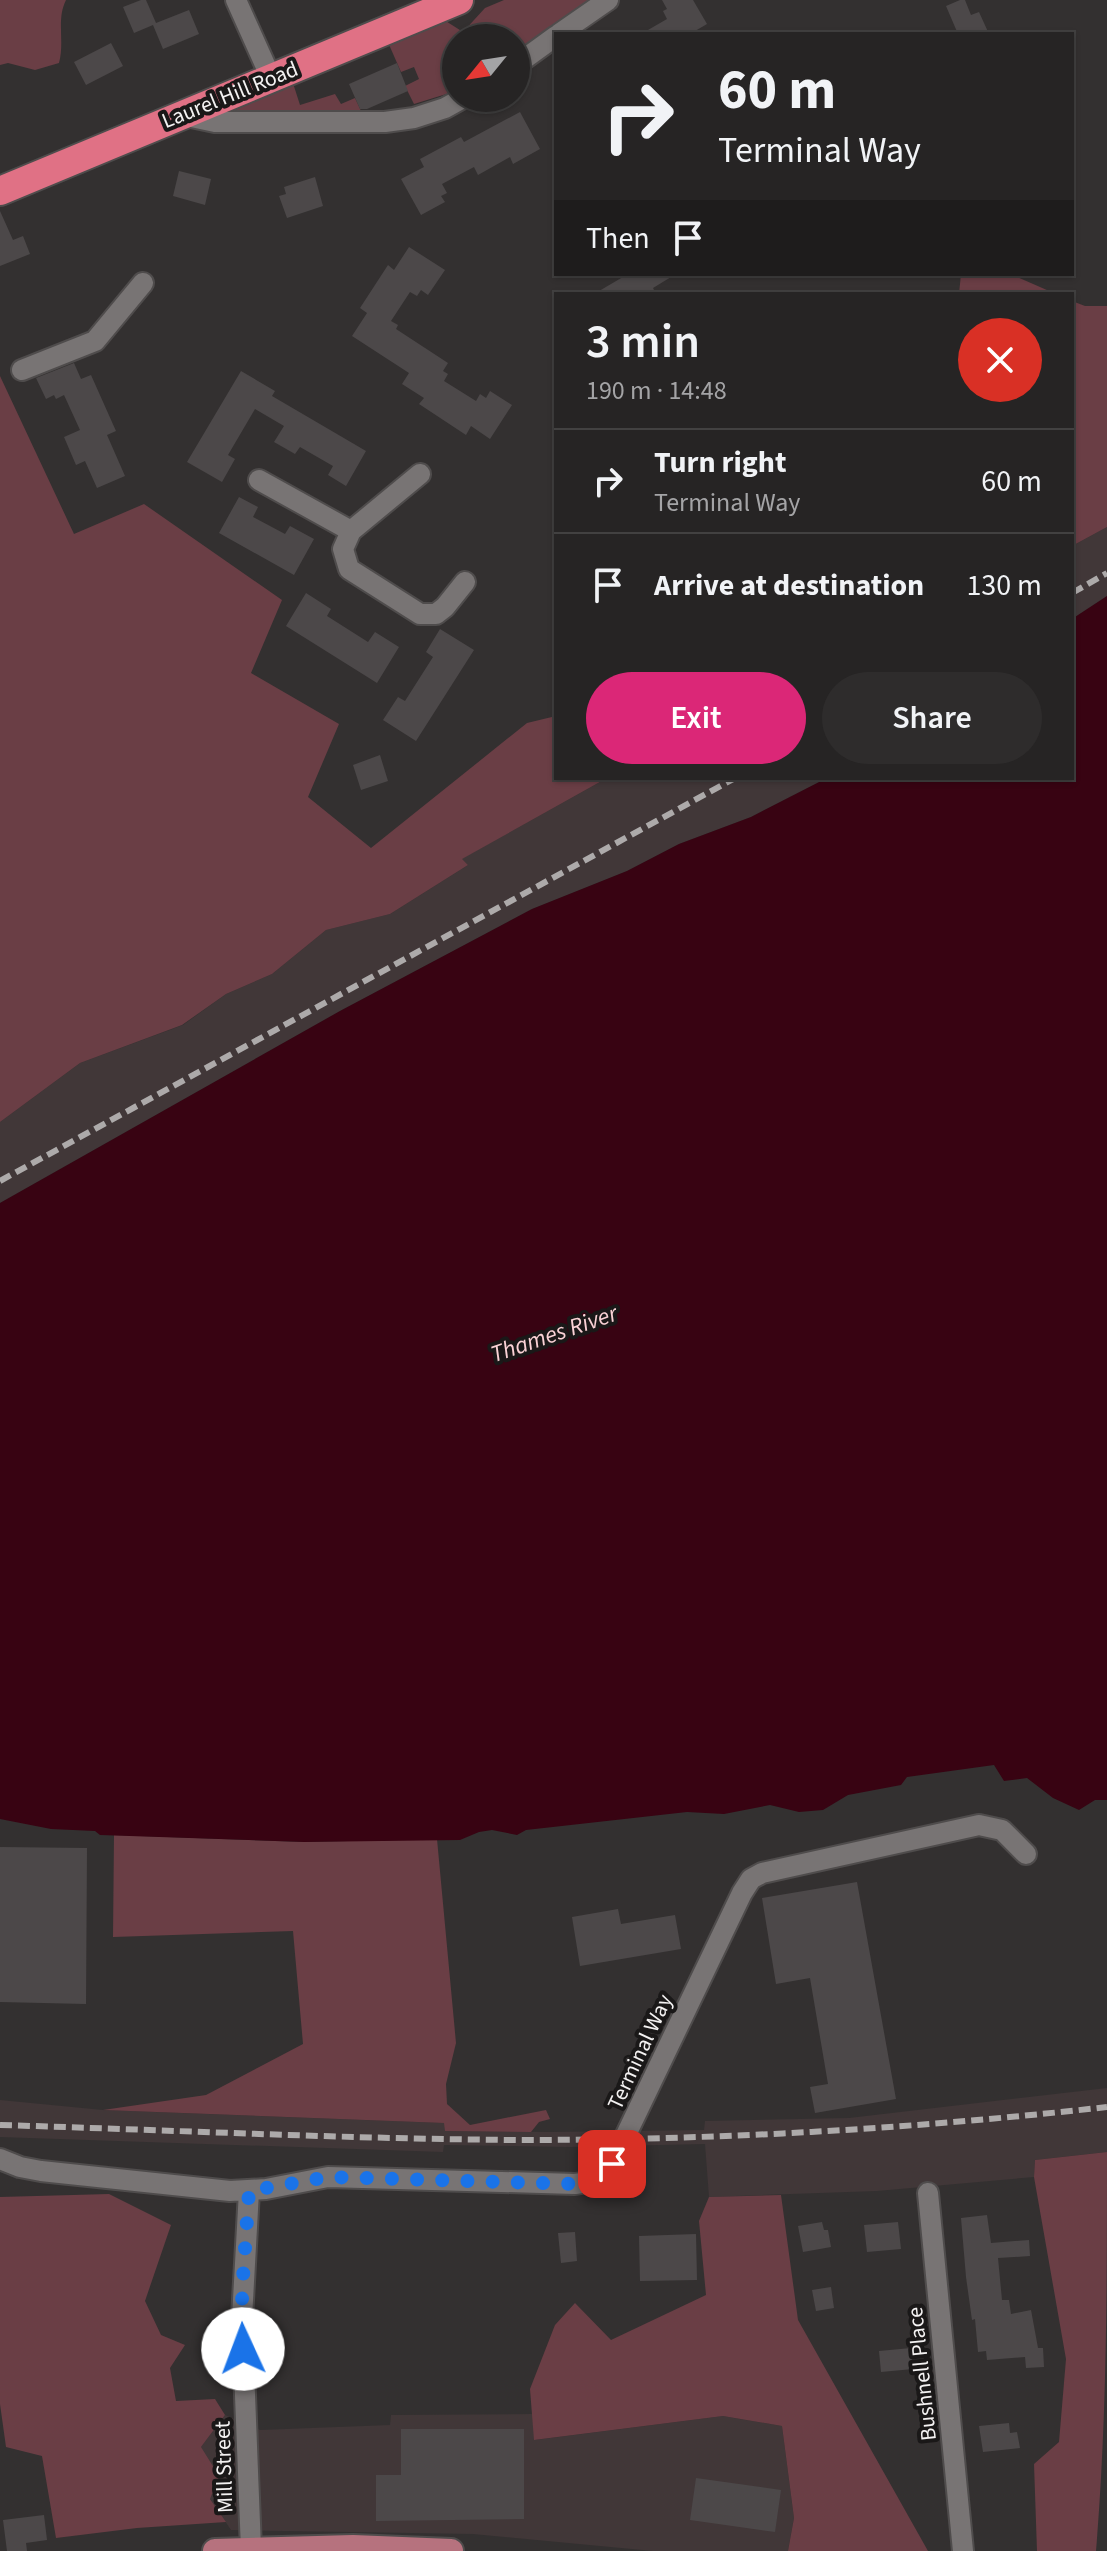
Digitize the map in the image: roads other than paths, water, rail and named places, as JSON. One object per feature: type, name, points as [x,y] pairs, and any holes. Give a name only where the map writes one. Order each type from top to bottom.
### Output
[{"type":"highway","name":"Laurel Hill Road","points":[[0,191],[459,0]]},
{"type":"main road","points":[[235,2550],[353,2547],[451,2551]]},
{"type":"street","points":[[236,0],[271,78]]},
{"type":"street","points":[[562,32],[608,0]]},
{"type":"street","points":[[530,55],[554,38]]},
{"type":"street","points":[[182,115],[215,122],[385,122],[414,118],[442,109]]},
{"type":"street","points":[[22,370],[95,341],[143,283]]},
{"type":"street","points":[[420,474],[351,531],[343,549],[349,569],[420,614],[436,614],[465,582]]},
{"type":"street","points":[[259,480],[351,531]]},
{"type":"street","name":"Terminal Way","points":[[0,2159],[41,2171],[249,2191],[328,2177],[575,2184],[595,2181],[612,2164],[751,1879],[762,1873],[979,1825],[1002,1830],[1026,1854]]},
{"type":"street","name":"Mill Street","points":[[235,2550],[242,2305],[249,2191]]},
{"type":"street","name":"Bushnell Place","points":[[928,2193],[963,2551]]},
{"type":"water","name":"Thames River","points":[[1107,596],[1107,1800],[1095,1800],[1079,1810],[1053,1798],[1027,1778],[1004,1781],[994,1765],[907,1777],[901,1785],[848,1795],[823,1810],[799,1812],[770,1805],[724,1814],[687,1812],[526,1830],[517,1835],[492,1830],[460,1840],[304,1842],[100,1835],[95,1831],[51,1829],[0,1819],[0,1203],[340,1011],[532,909],[627,871],[679,844],[751,817],[823,780],[1074,780],[1074,618]]},
{"type":"railway","points":[[1074,592],[1107,573]]},
{"type":"railway","points":[[0,1181],[731,780]]},
{"type":"railway","points":[[0,2125],[391,2138],[668,2138],[814,2132],[1107,2107]]}]
